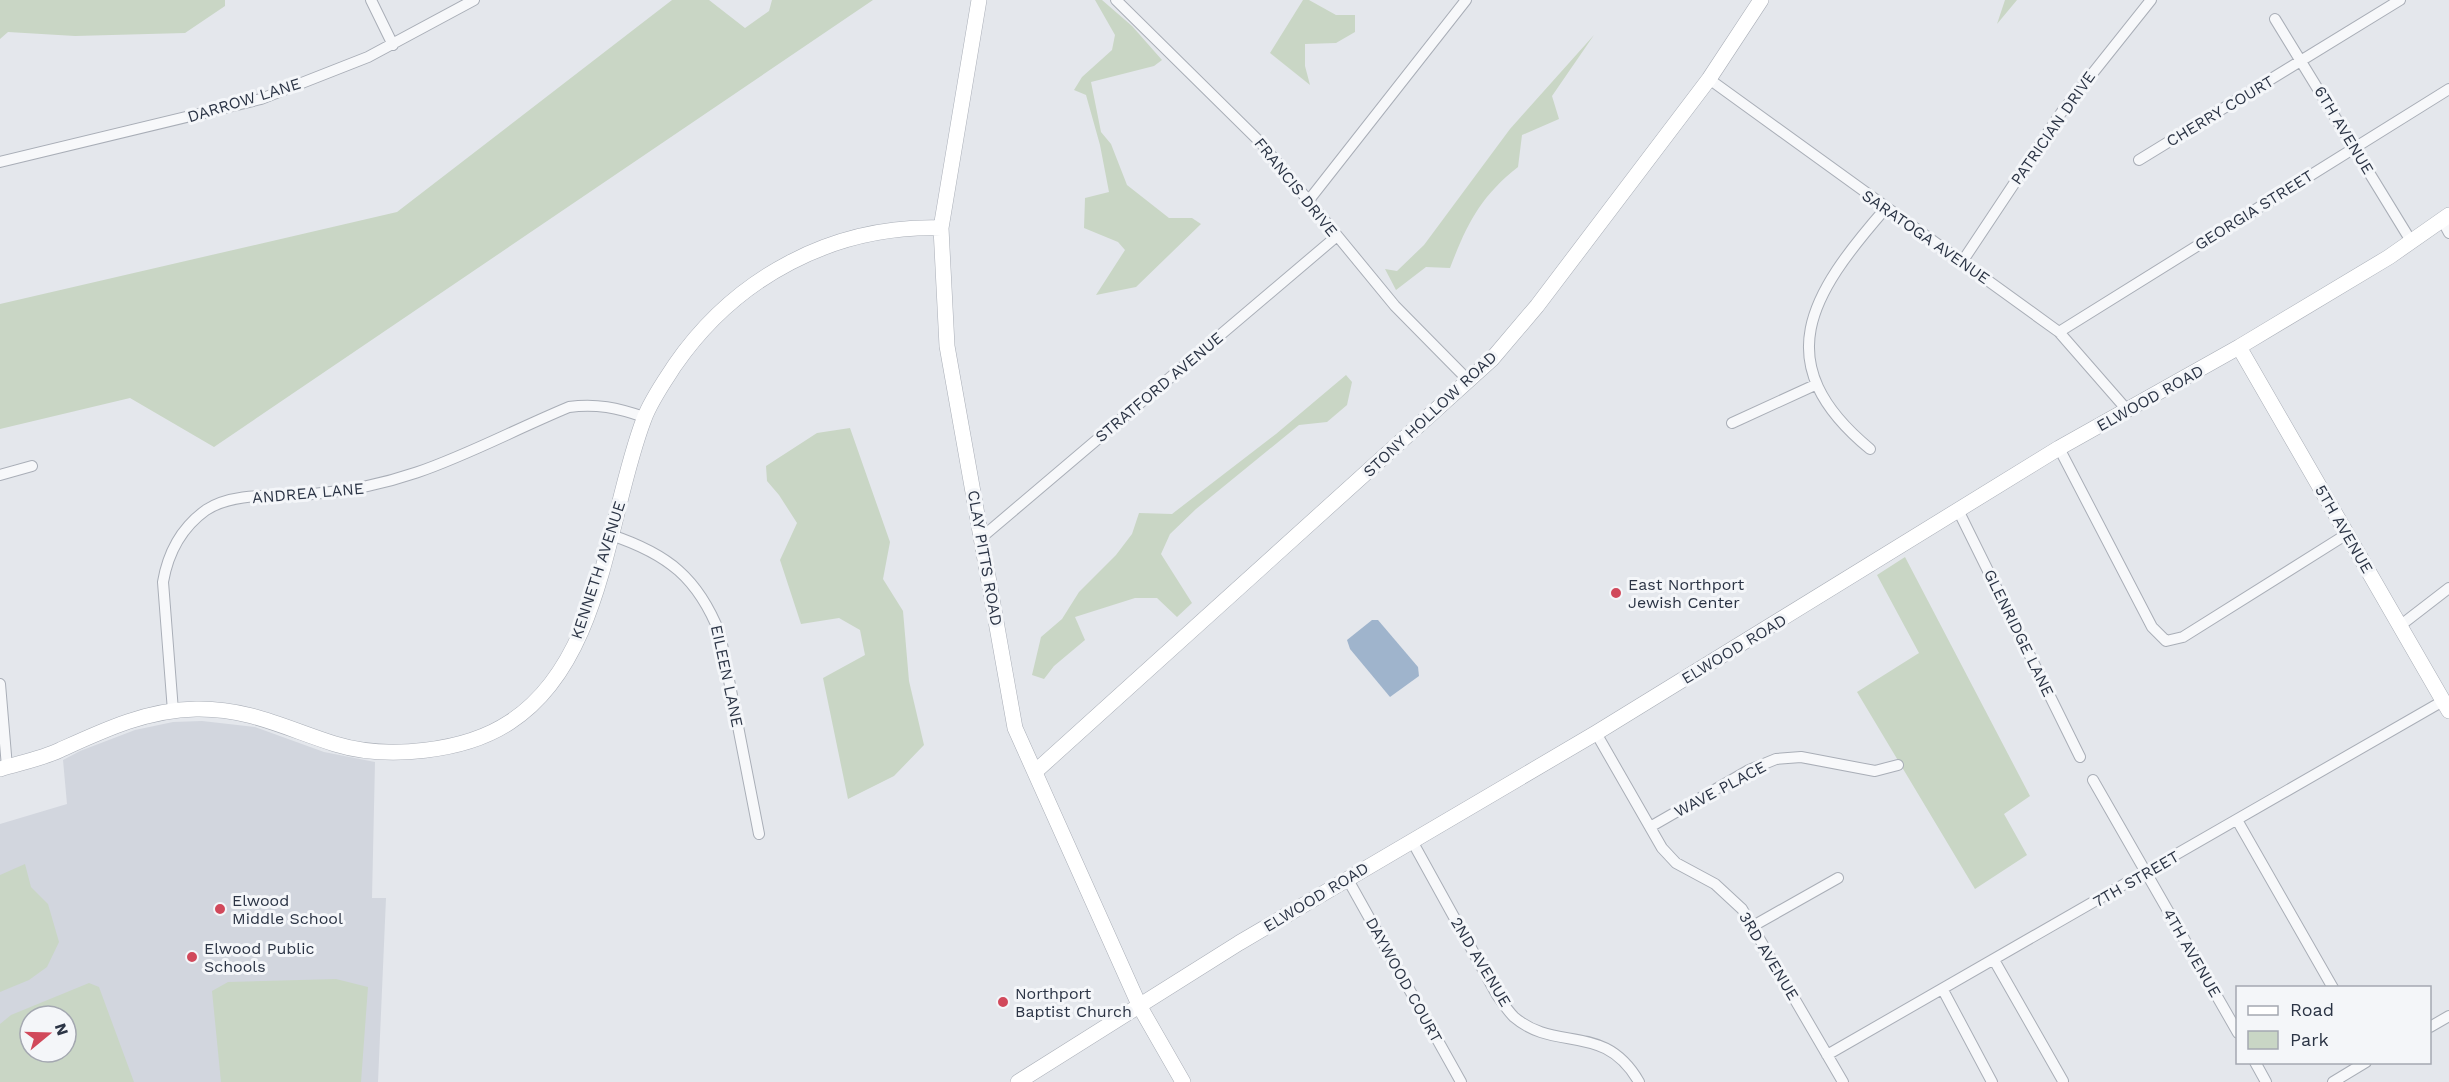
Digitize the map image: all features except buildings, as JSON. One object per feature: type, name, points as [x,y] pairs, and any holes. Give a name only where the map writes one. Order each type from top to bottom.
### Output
[{"type":"street","points":[[371,0],[393,45]]},
{"type":"street","name":"DARROW LANE","points":[[0,162],[261,99],[336,71],[393,45],[474,0]]},
{"type":"street","name":"CLAY PITTS ROAD","points":[[979,0],[941,228],[947,346],[1016,728],[1140,1007],[1183,1082]]},
{"type":"street","name":"FRANCIS DRIVE","points":[[1116,0],[1262,143],[1395,306],[1469,381]]},
{"type":"street","points":[[1309,200],[1466,0]]},
{"type":"street","name":"STONY HOLLOW ROAD","points":[[1036,771],[1492,359],[1537,306],[1709,79],[1761,0]]},
{"type":"street","name":"PATRICIAN DRIVE","points":[[1962,262],[2061,113],[2151,0]]},
{"type":"street","name":"CHERRY COURT","points":[[2139,160],[2400,0]]},
{"type":"street","name":"6TH AVENUE","points":[[2275,20],[2355,147],[2411,242]]},
{"type":"street","name":"SARATOGA AVENUE","points":[[1709,79],[1885,209],[2059,332],[2128,411]]},
{"type":"street","name":"GEORGIA STREET","points":[[2059,332],[2449,89]]},
{"type":"street","points":[[1870,449],[1849,431],[1815,385],[1809,336],[1821,294],[1859,238],[1885,209]]},
{"type":"street","name":"ELWOOD ROAD","points":[[1018,1082],[1347,878],[1596,733],[2059,448],[2239,347],[2390,257],[2411,242],[2447,223]]},
{"type":"street","name":"KENNETH AVENUE","points":[[4,768],[58,752],[118,724],[173,711],[198,709],[248,714],[273,720],[336,745],[392,752],[419,751],[471,741],[510,723],[528,709],[559,674],[582,628],[611,536],[644,417],[693,339],[735,297],[788,262],[850,238],[911,227],[941,228]]},
{"type":"street","name":"STRATFORD AVENUE","points":[[981,538],[1337,236]]},
{"type":"street","name":"5TH AVENUE","points":[[2239,347],[2446,706]]},
{"type":"street","points":[[1732,423],[1815,385]]},
{"type":"street","name":"ANDREA LANE","points":[[173,711],[164,582],[166,564],[182,533],[207,510],[240,499],[348,491],[407,478],[458,458],[569,407],[588,404],[608,406],[644,417]]},
{"type":"street","points":[[2059,448],[2152,627],[2166,641],[2183,637],[2348,534]]},
{"type":"street","points":[[0,475],[32,465]]},
{"type":"street","name":"GLENRIDGE LANE","points":[[1959,510],[2080,757]]},
{"type":"street","name":"EILEEN LANE","points":[[611,536],[638,544],[680,570],[697,588],[712,612],[720,634],[759,834]]},
{"type":"street","points":[[2400,625],[2449,588]]},
{"type":"street","points":[[0,684],[4,768]]},
{"type":"street","name":"7TH STREET","points":[[1827,1055],[2237,820],[2446,706]]},
{"type":"street","name":"3RD AVENUE","points":[[1596,733],[1662,848],[1676,863],[1730,896],[1753,926],[1843,1082]]},
{"type":"street","name":"WAVE PLACE","points":[[1650,827],[1749,770],[1776,759],[1801,757],[1875,771],[1898,765]]},
{"type":"street","points":[[2093,780],[2146,874]]},
{"type":"street","points":[[2237,820],[2331,986]]},
{"type":"street","name":"2ND AVENUE","points":[[1412,841],[1497,995],[1515,1017],[1540,1031],[1593,1041],[1614,1052],[1632,1069],[1640,1082]]},
{"type":"street","name":"4TH AVENUE","points":[[2146,874],[2236,1030]]},
{"type":"street","name":"DAYWOOD COURT","points":[[1347,878],[1461,1082]]},
{"type":"street","points":[[1753,926],[1838,878]]},
{"type":"street","points":[[1994,960],[2063,1081]]},
{"type":"street","points":[[1943,990],[1992,1082]]},
{"type":"street","points":[[2431,1026],[2449,1016]]},
{"type":"street","points":[[2255,1064],[2266,1082]]},
{"type":"street","points":[[2333,1082],[2363,1064]]},
{"type":"shaded area","name":"Elwood Public Schools","points":[[202,721],[255,727],[324,752],[375,762],[372,898],[386,898],[378,1082],[0,1082],[0,824],[67,804],[63,760],[135,730],[173,722]]},
{"type":"green space","points":[[0,0],[225,0],[225,6],[185,33],[75,36],[8,32],[0,39]]},
{"type":"green space","points":[[672,0],[709,0],[745,28],[769,11],[772,0],[873,0],[214,447],[130,398],[0,429],[0,304],[397,212]]},
{"type":"green space","points":[[1095,0],[1102,0],[1132,26],[1162,60],[1154,66],[1091,82],[1101,132],[1111,144],[1127,185],[1169,218],[1192,218],[1201,224],[1136,287],[1096,295],[1125,250],[1118,242],[1084,228],[1085,198],[1109,192],[1100,145],[1086,95],[1074,90],[1082,77],[1112,50],[1115,35]]},
{"type":"green space","points":[[1303,0],[1309,0],[1336,15],[1355,15],[1355,32],[1336,43],[1305,44],[1305,66],[1310,85],[1270,53]]},
{"type":"green space","points":[[2005,0],[2017,0],[1997,24]]},
{"type":"green space","points":[[1594,35],[1552,96],[1559,119],[1522,135],[1518,167],[1494,189],[1476,212],[1450,268],[1426,267],[1396,290],[1385,269],[1397,271],[1424,245],[1510,129]]},
{"type":"green space","points":[[1346,375],[1352,382],[1347,405],[1327,422],[1299,425],[1196,509],[1170,534],[1161,554],[1192,603],[1177,617],[1157,598],[1135,598],[1075,617],[1085,640],[1054,666],[1044,679],[1032,675],[1041,637],[1062,619],[1079,592],[1116,555],[1132,534],[1139,513],[1172,514],[1276,434]]},
{"type":"green space","points":[[850,428],[890,542],[883,579],[903,611],[909,681],[924,745],[894,776],[848,799],[823,678],[865,655],[860,630],[839,618],[801,624],[780,560],[797,523],[767,481],[766,466],[817,433]]},
{"type":"green space","points":[[1905,557],[2030,796],[2004,814],[2027,855],[1975,889],[1857,692],[1919,653],[1877,575]]},
{"type":"green space","points":[[25,864],[31,887],[48,904],[59,942],[47,967],[29,980],[0,992],[0,875]]},
{"type":"green space","points":[[336,979],[368,987],[361,1082],[221,1082],[212,991],[228,982]]},
{"type":"green space","points":[[89,983],[99,987],[134,1082],[0,1082],[0,1024],[18,1012],[18,1064],[78,1064],[78,1004],[38,1004]]},
{"type":"water","points":[[1372,620],[1378,620],[1418,667],[1419,676],[1390,697],[1350,649],[1347,640]]},
{"type":"place","name":"East Northport Jewish Center","points":[[1616,593]]},
{"type":"place","name":"Elwood Middle School","points":[[220,909]]},
{"type":"place","name":"Elwood Public Schools","points":[[192,957]]},
{"type":"place","name":"Northport Baptist Church","points":[[1003,1002]]}]
